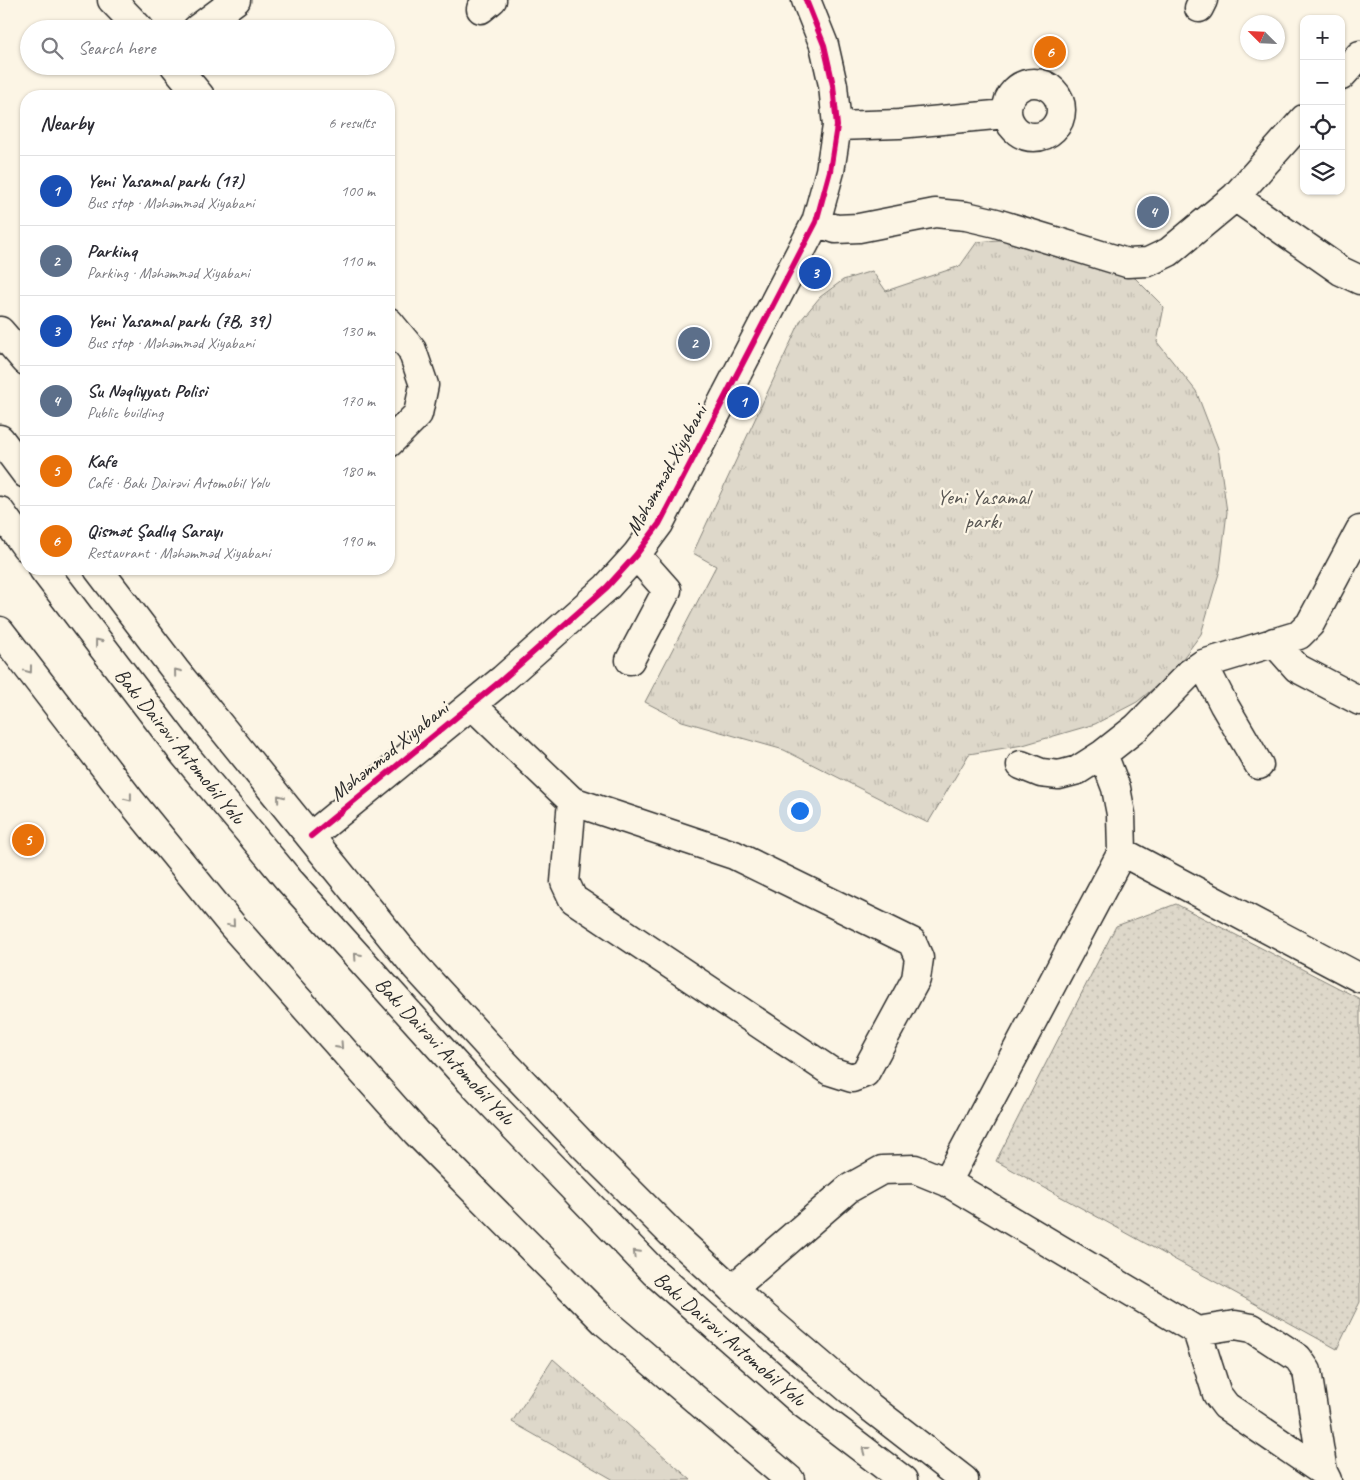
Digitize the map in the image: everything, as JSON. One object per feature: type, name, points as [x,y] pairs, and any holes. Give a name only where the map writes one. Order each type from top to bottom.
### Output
[{"type":"main road","points":[[112,0],[131,20]]},
{"type":"main road","points":[[210,20],[236,0]]},
{"type":"main road","name":"Məhəmməd Xiyabani","points":[[311,836],[472,706],[607,587],[636,555],[659,524],[816,222],[830,171],[837,126],[833,85],[824,45],[806,0]]},
{"type":"main road","points":[[1345,72],[1360,55]]},
{"type":"main road","points":[[182,75],[195,90]]},
{"type":"main road","points":[[837,126],[899,124],[1006,114]]},
{"type":"main road","points":[[816,222],[836,229],[859,228],[935,213],[966,216],[996,223],[1127,263],[1148,262],[1169,252],[1235,197],[1300,124]]},
{"type":"main road","points":[[1235,197],[1341,271],[1360,280]]},
{"type":"main road","points":[[395,329],[412,350],[424,386],[418,414],[395,437]]},
{"type":"main road","points":[[0,331],[20,353]]},
{"type":"main road","points":[[0,439],[20,466]]},
{"type":"main road","points":[[0,511],[20,538]]},
{"type":"main road","points":[[1021,766],[1041,773],[1059,775],[1078,770],[1103,754],[1136,728],[1190,673],[1203,664],[1299,635],[1310,624],[1360,530]]},
{"type":"main road","points":[[630,660],[667,590],[636,555]]},
{"type":"main road","name":"Bakı Dairəvi Avtomobil Yolu","points":[[48,575],[184,754],[288,879],[470,1081],[654,1272],[806,1405],[904,1480]]},
{"type":"main road","points":[[103,575],[175,670],[416,966],[494,1052],[657,1219],[732,1289],[870,1407],[964,1480]]},
{"type":"main road","points":[[0,631],[130,800],[232,925],[416,1132],[604,1321],[790,1480]]},
{"type":"main road","points":[[1274,642],[1297,668],[1360,701]]},
{"type":"main road","points":[[1203,664],[1224,705],[1259,765]]},
{"type":"main road","points":[[472,706],[572,801],[734,855],[912,942],[918,958],[916,979],[865,1073],[852,1078],[830,1071],[573,899],[565,882],[572,801]]},
{"type":"main road","points":[[947,1182],[1122,852],[1121,814],[1116,788],[1103,754]]},
{"type":"main road","points":[[1122,852],[1360,978]]},
{"type":"main road","points":[[732,1289],[848,1189],[882,1170],[915,1168],[947,1182],[1197,1331],[1235,1325],[1252,1328],[1298,1358],[1307,1371],[1325,1476]]},
{"type":"main road","points":[[1197,1331],[1218,1394],[1226,1406],[1325,1476]]},
{"type":"green space","name":"Yeni Yasamal parkı","points":[[1009,239],[1077,257],[1135,278],[1164,307],[1157,342],[1196,391],[1218,448],[1227,512],[1220,570],[1201,634],[1172,673],[1137,702],[1095,724],[1023,745],[969,754],[928,823],[784,750],[682,721],[645,702],[716,566],[693,553],[801,320],[820,297],[843,280],[872,271],[886,291],[960,266],[977,242]]},
{"type":"green space","points":[[1176,904],[1360,999],[1360,1302],[1337,1349],[996,1161],[1116,926]]},
{"type":"green space","points":[[553,1359],[691,1480],[614,1480],[512,1422]]},
{"type":"cycle path","points":[[311,836],[503,679],[607,587],[636,555],[659,524],[816,222],[830,171],[837,126],[833,85],[824,45],[806,0]]},
{"type":"place","name":"Qismət Şadlıq Sarayı","points":[[1050,52]]},
{"type":"place","name":"Su Nəqliyyatı Polisi","points":[[1153,212]]},
{"type":"place","name":"Yeni Yasamal parkı (7B, 39)","points":[[815,273]]},
{"type":"place","name":"Parkinq","points":[[694,343]]},
{"type":"place","name":"Yeni Yasamal parkı (17)","points":[[743,402]]},
{"type":"place","name":"Kafe","points":[[28,840]]}]
